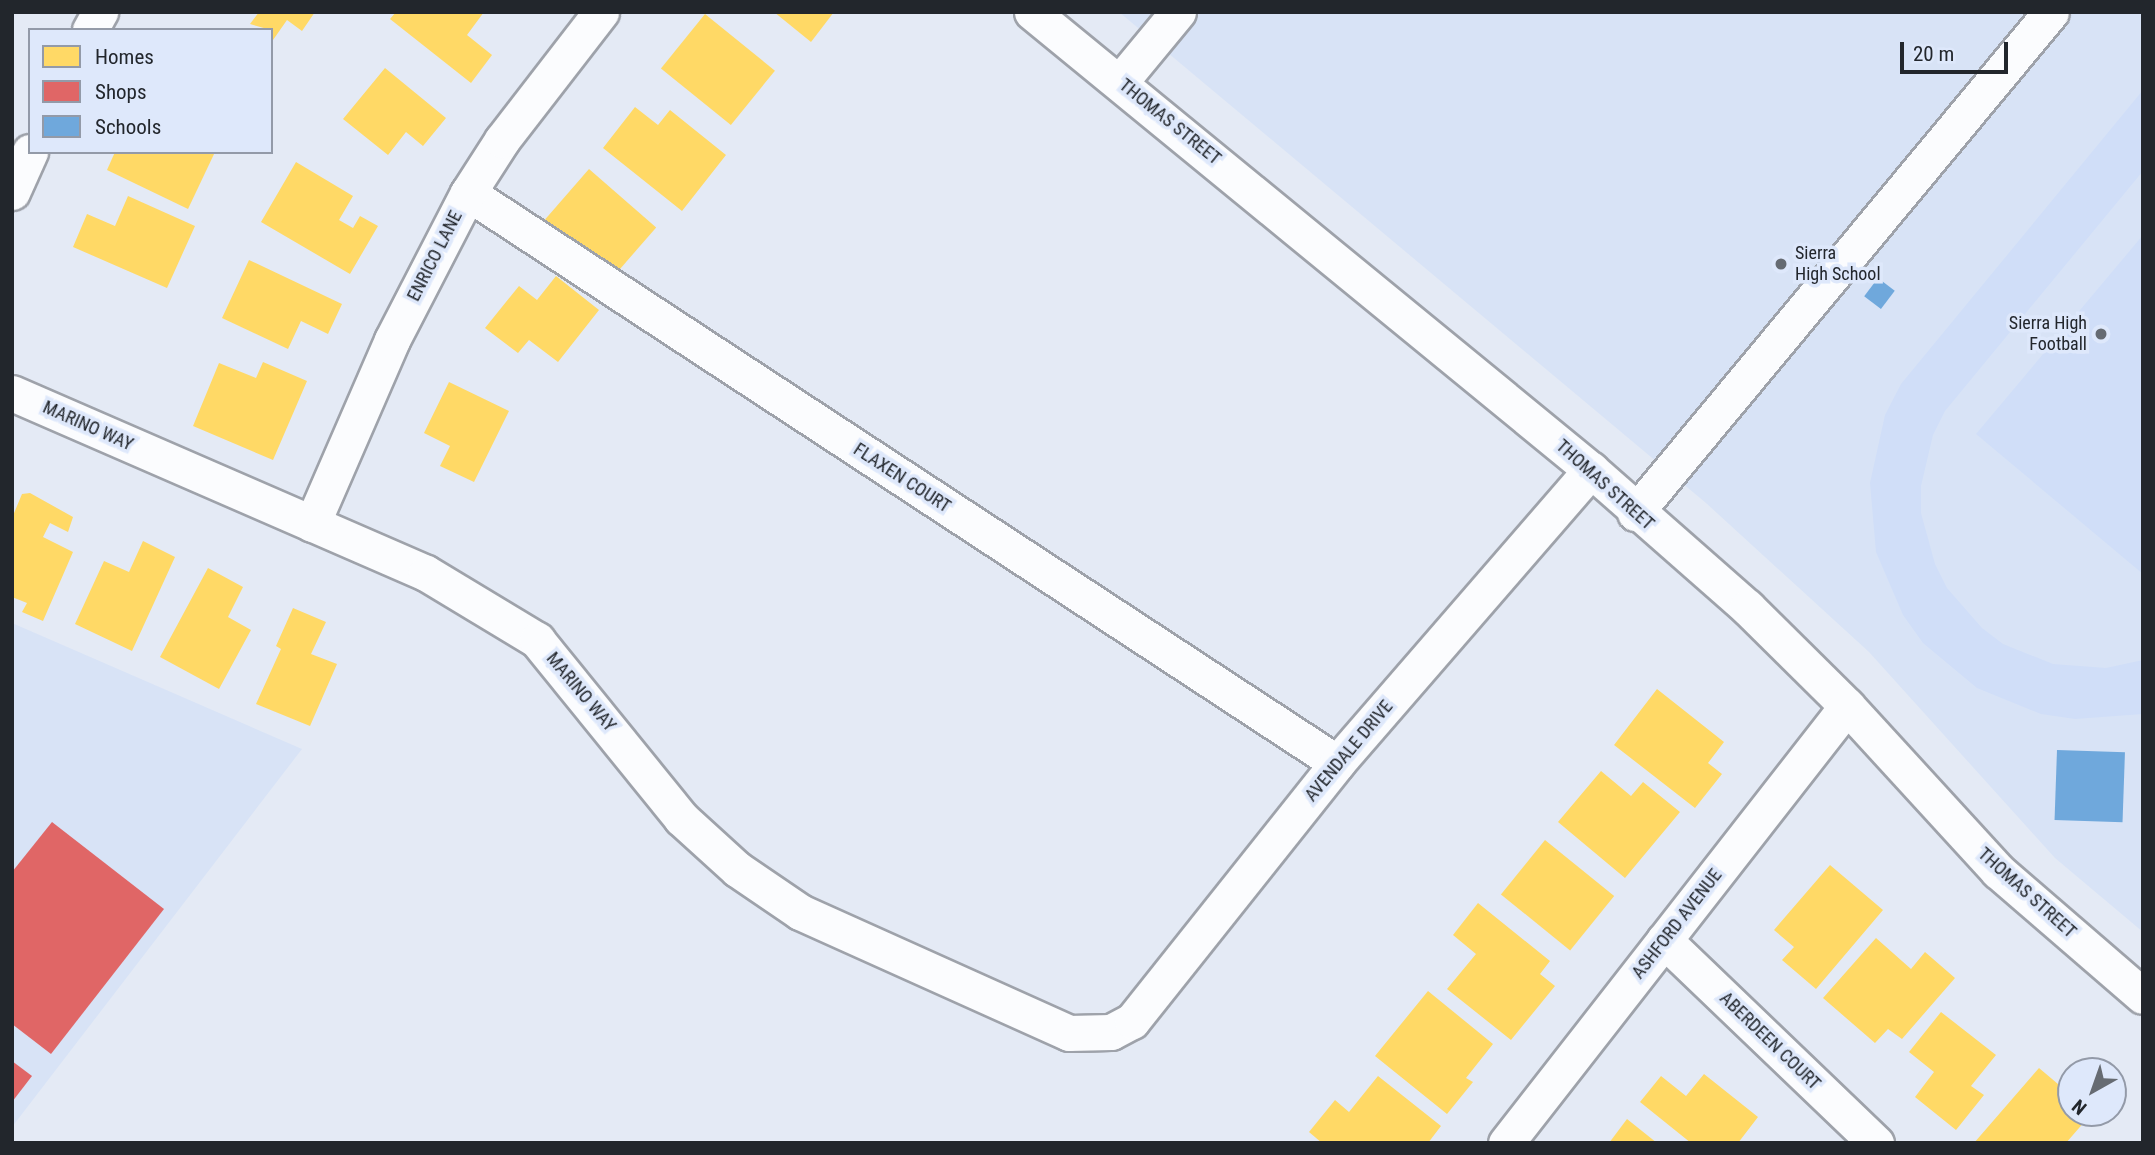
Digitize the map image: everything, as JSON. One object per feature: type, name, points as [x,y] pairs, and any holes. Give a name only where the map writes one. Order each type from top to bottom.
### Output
[{"type":"street","points":[[91,28],[100,12]]},
{"type":"street","name":"ENRICO LANE","points":[[312,524],[392,340],[468,193],[502,141],[601,12]]},
{"type":"street","name":"THOMAS STREET","points":[[1032,12],[1591,470],[1635,513],[1747,607],[1847,706],[1998,871],[2143,996]]},
{"type":"street","points":[[1120,82],[1178,12]]},
{"type":"street","points":[[1635,513],[2051,12]]},
{"type":"street","points":[[12,192],[29,154]]},
{"type":"street","name":"FLAXEN COURT","points":[[468,193],[1337,763]]},
{"type":"street","name":"MARINO WAY","points":[[12,393],[426,573],[537,640],[681,818],[737,869],[800,912],[1069,1033],[1111,1032]]},
{"type":"street","name":"AVENDALE DRIVE","points":[[1111,1032],[1132,1021],[1337,763],[1591,470]]},
{"type":"street","name":"ASHFORD AVENUE","points":[[1506,1143],[1847,706]]},
{"type":"street","name":"ABERDEEN COURT","points":[[1664,940],[1876,1143]]},
{"type":"shaded area","name":"Sierra High School","points":[[1119,12],[2143,12],[2143,932],[2055,858],[1869,652],[1706,503]]},
{"type":"shaded area","points":[[2143,90],[2143,171],[1945,411],[1933,435],[1921,486],[1921,513],[1935,564],[1947,588],[1982,628],[2003,644],[2053,664],[2106,668],[2143,660],[2143,714],[2075,719],[2041,714],[1977,688],[1923,643],[1903,615],[1876,552],[1870,483],[1885,415],[1901,384]]},
{"type":"shaded area","name":"Sierra High Football","points":[[2143,235],[2143,574],[1976,434]]},
{"type":"shaded area","points":[[12,623],[302,749],[12,1127]]},
{"type":"building: Homes","points":[[259,12],[315,12],[302,31],[287,20],[273,40],[273,28],[250,24]]},
{"type":"building: Homes","points":[[396,12],[484,12],[467,35],[492,55],[471,83],[390,19]]},
{"type":"building: Homes","points":[[774,12],[834,12],[811,42]]},
{"type":"building: Homes","points":[[705,14],[775,71],[731,125],[661,68]]},
{"type":"building: Homes","points":[[385,68],[446,118],[423,146],[406,132],[388,155],[343,119]]},
{"type":"building: Homes","points":[[635,107],[658,125],[670,110],[726,155],[682,211],[603,148]]},
{"type":"building: Homes","points":[[114,154],[214,154],[188,209],[107,170]]},
{"type":"building: Homes","points":[[296,162],[353,196],[339,220],[353,228],[360,216],[378,226],[350,274],[261,222]]},
{"type":"building: Homes","points":[[589,169],[656,227],[612,278],[545,220]]},
{"type":"building: Homes","points":[[128,196],[195,226],[167,288],[73,247],[87,214],[115,226]]},
{"type":"building: Homes","points":[[249,260],[342,304],[328,334],[301,321],[288,349],[222,318]]},
{"type":"building: Homes","points":[[556,276],[599,310],[558,362],[529,340],[518,353],[485,328],[519,286],[537,300]]},
{"type":"building: Homes","points":[[263,362],[307,381],[273,460],[193,426],[219,363],[256,378]]},
{"type":"building: Homes","points":[[449,382],[509,411],[474,482],[440,466],[450,446],[424,433]]},
{"type":"building: Homes","points":[[30,493],[73,517],[68,532],[50,523],[43,537],[73,552],[43,621],[22,612],[27,603],[12,597],[12,518],[22,494]]},
{"type":"building: Homes","points":[[143,541],[175,557],[132,651],[75,624],[104,561],[129,572]]},
{"type":"building: Homes","points":[[208,568],[243,587],[228,617],[251,630],[219,689],[160,657]]},
{"type":"building: Homes","points":[[293,608],[326,622],[311,654],[337,664],[310,726],[256,704],[281,649],[276,646]]},
{"type":"building: Homes","points":[[1657,689],[1724,742],[1708,763],[1722,774],[1695,808],[1614,745]]},
{"type":"building: Homes","points":[[1601,771],[1631,796],[1643,782],[1680,812],[1625,878],[1558,822]]},
{"type":"building: Homes","points":[[1545,840],[1614,896],[1570,950],[1501,894]]},
{"type":"building: Homes","points":[[1830,865],[1883,910],[1816,989],[1782,960],[1794,947],[1774,930]]},
{"type":"building: Homes","points":[[1478,903],[1550,961],[1540,974],[1555,986],[1511,1040],[1447,989],[1476,954],[1453,935]]},
{"type":"building: Homes","points":[[1876,938],[1911,969],[1925,952],[1955,978],[1902,1039],[1888,1029],[1875,1043],[1823,998]]},
{"type":"building: Homes","points":[[1428,991],[1493,1044],[1466,1078],[1473,1082],[1447,1114],[1375,1056]]},
{"type":"building: Homes","points":[[1941,1012],[1996,1055],[1971,1086],[1984,1095],[1956,1130],[1915,1097],[1934,1072],[1909,1052]]},
{"type":"building: Homes","points":[[2039,1068],[2057,1083],[2057,1127],[2080,1127],[2066,1143],[1974,1143]]},
{"type":"building: Homes","points":[[1704,1074],[1758,1117],[1738,1143],[1691,1143],[1640,1102],[1661,1076],[1686,1096]]},
{"type":"building: Homes","points":[[1378,1076],[1441,1126],[1428,1143],[1322,1143],[1309,1132],[1335,1100],[1349,1112]]},
{"type":"building: Homes","points":[[1627,1119],[1657,1143],[1609,1143]]},
{"type":"building: Shops","points":[[52,822],[164,909],[51,1054],[12,1024],[12,872]]},
{"type":"building: Shops","points":[[12,1061],[32,1076],[12,1102]]},
{"type":"building: Schools","points":[[1878,278],[1895,291],[1881,309],[1864,296]]},
{"type":"building: Schools","points":[[2057,750],[2125,752],[2123,822],[2055,820]]},
{"type":"place","name":"Sierra High School","points":[[1781,264]]},
{"type":"place","name":"Sierra High Football","points":[[2101,334]]}]
